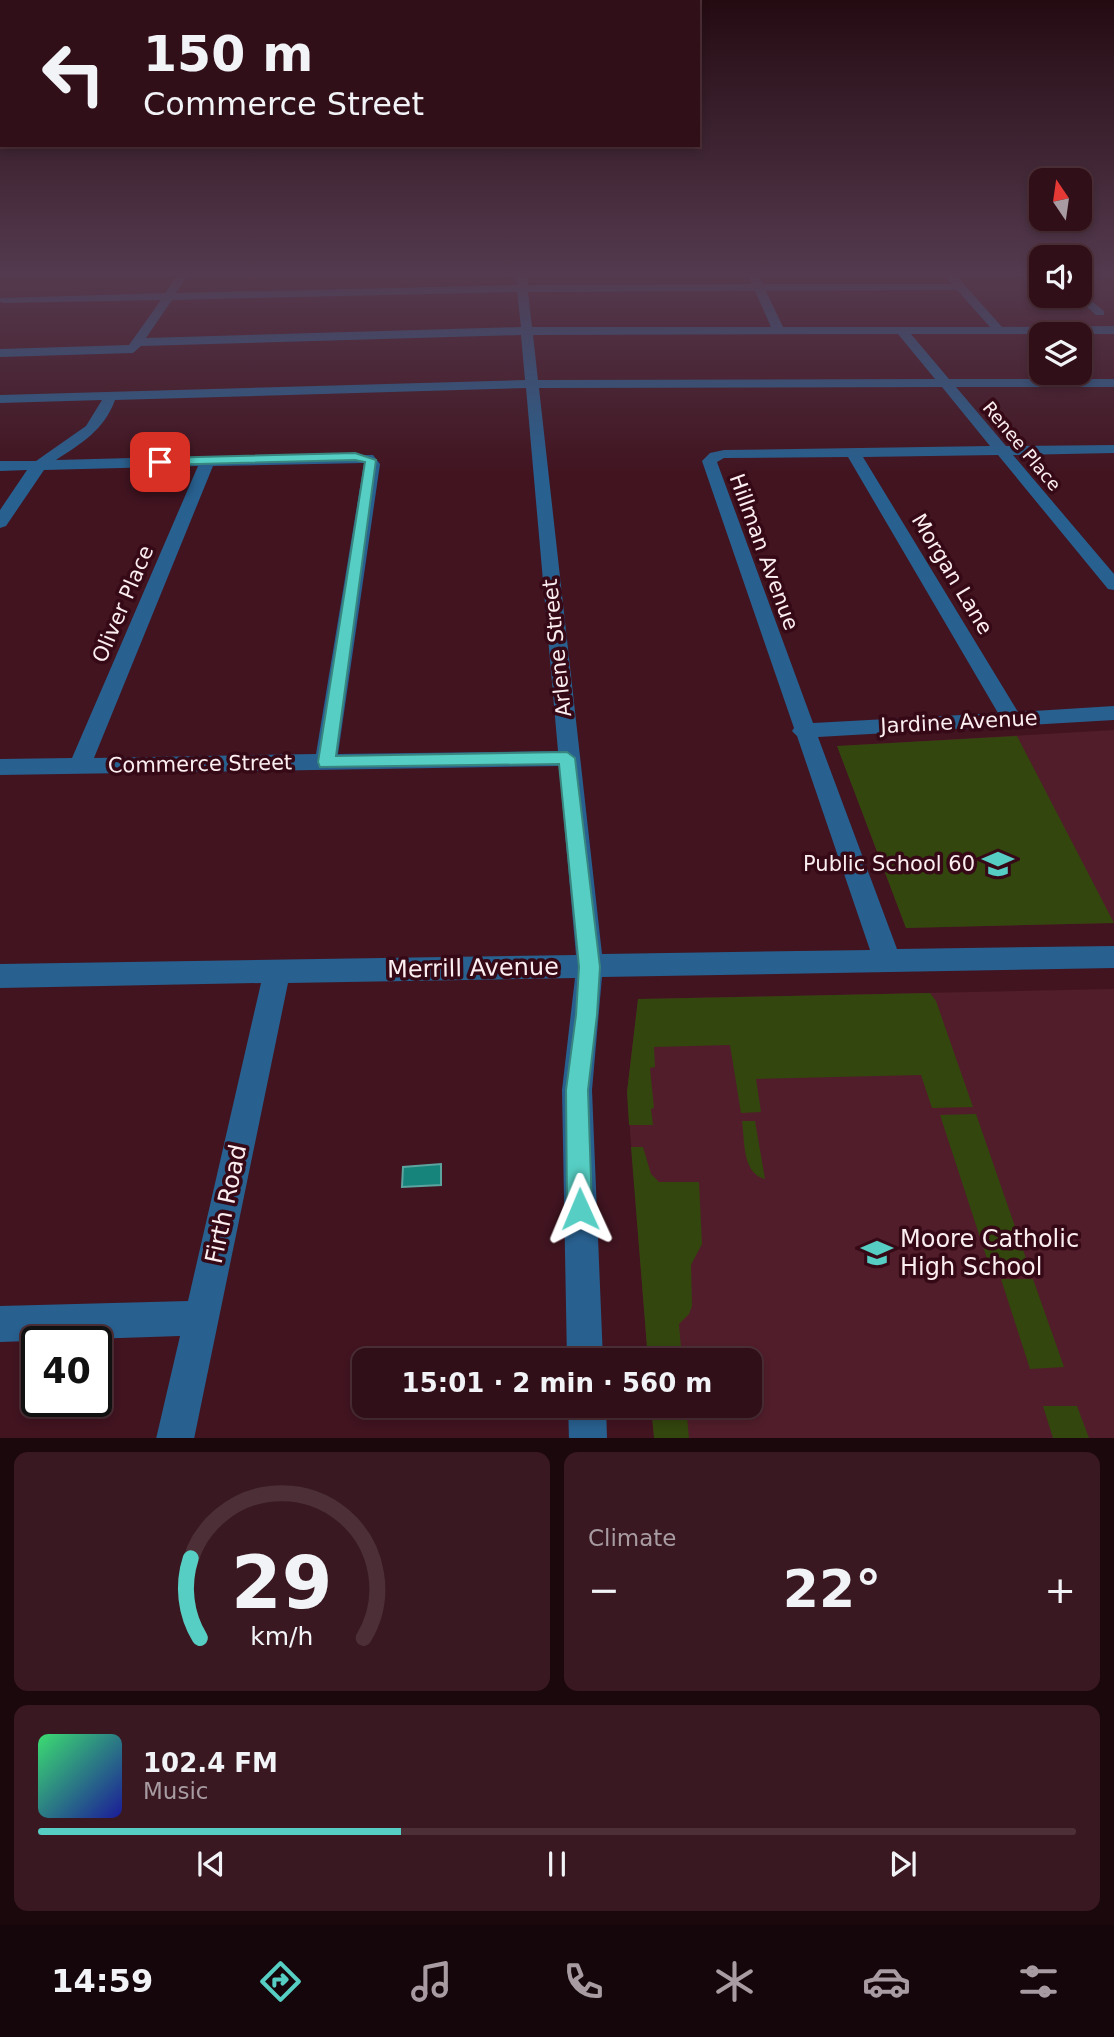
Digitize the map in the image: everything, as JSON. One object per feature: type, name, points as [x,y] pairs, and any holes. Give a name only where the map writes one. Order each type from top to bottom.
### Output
[{"type":"street","points":[[125,364],[140,339]]},
{"type":"street","points":[[0,353],[300,339]]},
{"type":"street","name":"Arlene Street","points":[[527,339],[590,967],[577,1090],[585,1348]]},
{"type":"street","name":"Renee Place","points":[[909,339],[1114,586]]},
{"type":"street","points":[[0,399],[531,384],[1114,383]]},
{"type":"street","points":[[0,523],[39,465],[79,441],[101,417],[110,396]]},
{"type":"street","name":"Hillman Avenue","points":[[888,962],[803,731],[709,461],[724,454],[1114,449]]},
{"type":"street","name":"Morgan Lane","points":[[853,452],[1013,720]]},
{"type":"street","points":[[0,466],[355,456],[371,460],[326,762]]},
{"type":"street","name":"Oliver Place","points":[[80,766],[208,460]]},
{"type":"street","name":"Jardine Avenue","points":[[803,731],[1114,713]]},
{"type":"street","name":"Commerce Street","points":[[0,767],[567,758]]},
{"type":"street","name":"Merrill Avenue","points":[[0,976],[1114,957]]},
{"type":"street","name":"Firth Road","points":[[175,1438],[277,970]]},
{"type":"street","points":[[0,1324],[201,1318]]},
{"type":"street","points":[[587,1418],[588,1438]]},
{"type":"shaded area","name":"Public School 60","points":[[1114,730],[1114,923],[906,928],[837,746]]},
{"type":"shaded area","name":"Moore Catholic High School","points":[[1114,989],[1114,1438],[654,1438],[652,1418],[762,1418],[762,1348],[647,1348],[627,1092],[638,999]]},
{"type":"green space","name":"Public School 60","points":[[1017,736],[1114,923],[906,928],[837,746]]},
{"type":"green space","points":[[930,993],[936,1001],[973,1107],[932,1108],[921,1075],[756,1079],[761,1112],[741,1113],[730,1045],[654,1047],[655,1067],[650,1068],[653,1125],[629,1125],[627,1092],[638,999]]},
{"type":"green space","points":[[976,1114],[1029,1267],[990,1268],[940,1115]]},
{"type":"green space","points":[[742,1121],[755,1121],[765,1179],[758,1176],[748,1164]]},
{"type":"green space","points":[[631,1147],[643,1147],[651,1174],[659,1182],[699,1182],[702,1244],[691,1265],[692,1306],[689,1314],[679,1324],[681,1348],[647,1348]]},
{"type":"green space","points":[[1001,1279],[1033,1279],[1064,1367],[1030,1369]]},
{"type":"green space","points":[[1043,1406],[1077,1406],[1089,1438],[1053,1438]]},
{"type":"green space","points":[[652,1418],[687,1418],[689,1438],[654,1438]]},
{"type":"water","points":[[441,1164],[441,1185],[402,1187],[403,1167]]},
{"type":"place","name":"Public School 60","points":[[998,864]]},
{"type":"place","name":"Moore Catholic High School","points":[[877,1253]]},
{"type":"route","points":[[160,462],[355,456],[371,460],[326,762],[567,758],[590,967],[577,1090],[580,1209]]}]
